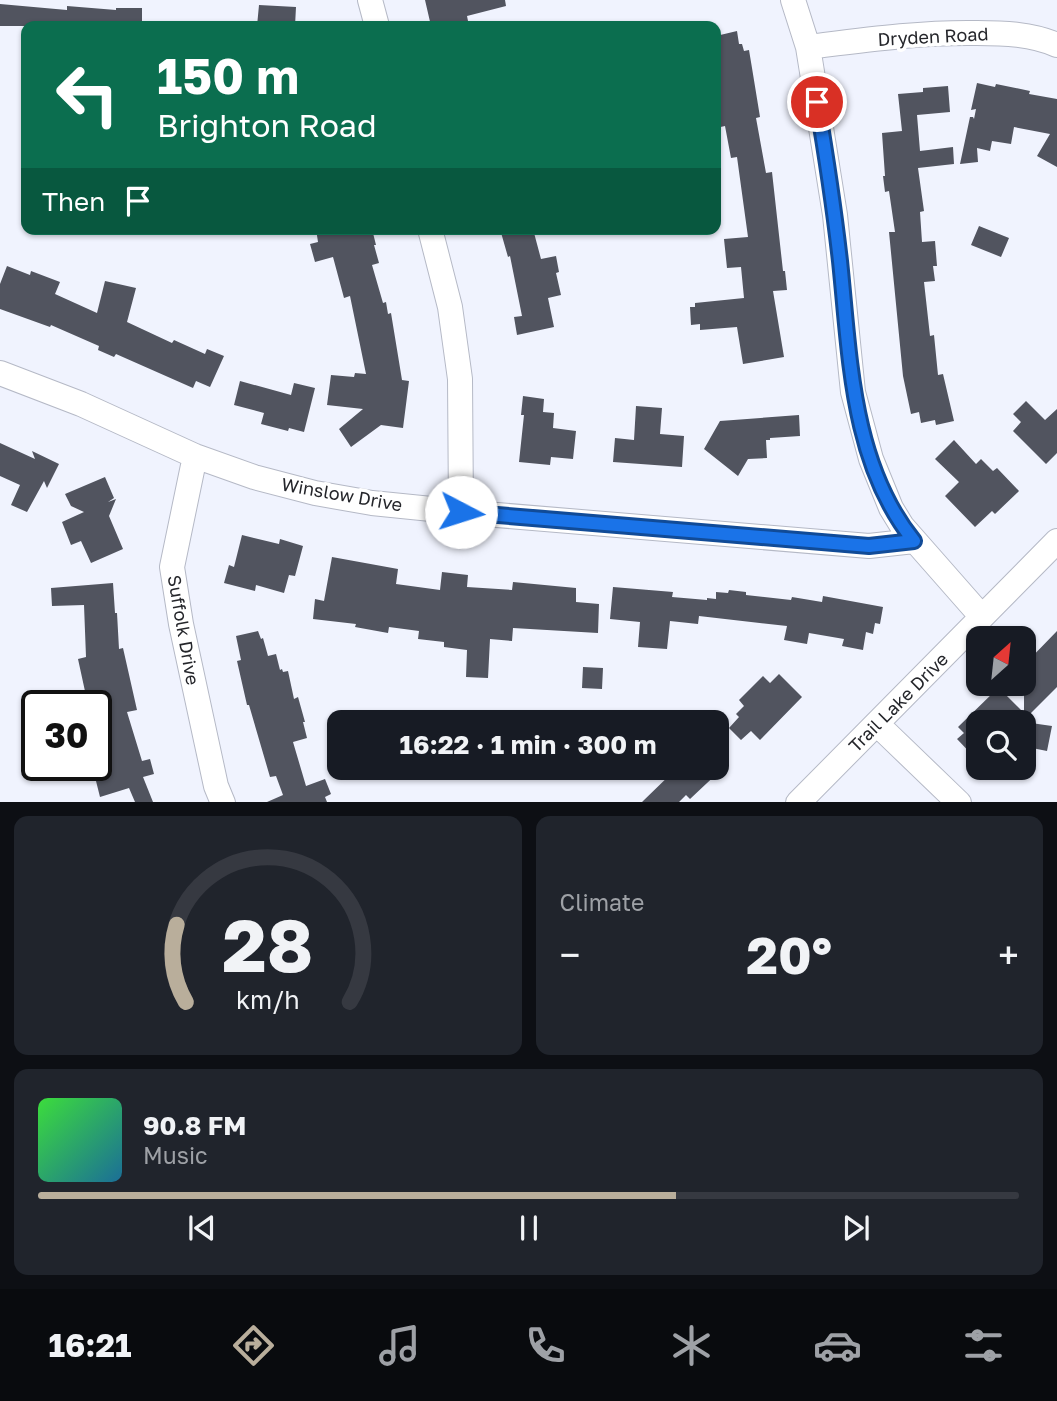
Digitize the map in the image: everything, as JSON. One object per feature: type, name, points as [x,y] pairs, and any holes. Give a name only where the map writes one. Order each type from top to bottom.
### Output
[{"type":"street","points":[[370,0],[376,21]]},
{"type":"street","points":[[793,0],[808,47],[835,215],[853,393],[871,459],[891,508],[902,526],[982,617]]},
{"type":"street","name":"Dryden Road","points":[[808,47],[901,35],[953,32],[999,33],[1042,39],[1057,45]]},
{"type":"street","points":[[432,235],[450,307],[460,379],[461,512]]},
{"type":"street","name":"Winslow Drive","points":[[0,373],[80,404],[195,456],[254,477],[315,493],[372,503],[461,512],[869,546],[914,541]]},
{"type":"street","name":"Suffolk Drive","points":[[195,456],[173,567],[181,624],[216,786],[223,802]]},
{"type":"street","name":"Trail Lake Drive","points":[[799,802],[1057,541]]},
{"type":"street","points":[[877,724],[958,802]]},
{"type":"building","points":[[425,0],[505,0],[506,6],[467,16],[468,21],[430,21]]},
{"type":"building","points":[[0,4],[67,10],[67,6],[116,10],[142,8],[142,21],[21,21],[21,26],[0,26]]},
{"type":"building","points":[[259,5],[296,7],[295,21],[257,21]]},
{"type":"building","points":[[737,31],[739,44],[742,44],[744,51],[749,50],[760,117],[756,118],[766,173],[772,172],[787,290],[773,291],[784,357],[743,364],[737,327],[700,330],[700,324],[691,325],[690,307],[695,307],[695,303],[744,298],[741,267],[727,268],[724,239],[748,237],[737,157],[731,158],[725,126],[721,127],[721,35]]},
{"type":"building","points":[[977,83],[995,87],[996,84],[1057,99],[1057,167],[1037,156],[1050,134],[1014,127],[1011,144],[992,141],[990,151],[977,148],[978,162],[960,164],[970,117],[974,119],[976,109],[971,110]]},
{"type":"building","points":[[948,86],[950,112],[917,115],[920,151],[953,147],[954,164],[918,168],[924,211],[920,212],[922,242],[935,241],[937,266],[933,266],[935,281],[924,282],[930,336],[934,335],[938,375],[943,374],[954,421],[936,425],[935,420],[921,423],[919,412],[911,414],[903,376],[889,232],[895,232],[889,191],[885,192],[882,133],[902,131],[898,94]]},
{"type":"building","points":[[979,226],[1009,238],[1001,257],[971,245]]},
{"type":"building","points":[[317,235],[374,235],[379,263],[372,265],[383,303],[386,302],[388,314],[391,313],[402,380],[409,381],[403,428],[381,425],[351,447],[339,429],[363,409],[327,405],[331,375],[354,377],[355,373],[366,374],[350,296],[344,298],[333,257],[315,262],[310,244],[318,242]]},
{"type":"building","points":[[502,235],[535,235],[541,259],[556,256],[559,272],[556,273],[561,295],[548,298],[554,327],[517,335],[514,317],[522,316],[510,256],[508,257]]},
{"type":"building","points":[[7,266],[30,275],[31,271],[60,282],[55,294],[97,313],[105,281],[136,288],[127,322],[172,343],[174,340],[205,354],[207,349],[224,356],[210,387],[196,381],[193,388],[116,354],[114,357],[98,350],[99,346],[51,325],[50,327],[0,309],[0,284]]},
{"type":"building","points":[[240,381],[291,395],[294,383],[315,388],[304,432],[261,424],[264,413],[234,405]]},
{"type":"building","points":[[523,396],[544,399],[543,412],[554,413],[553,428],[576,431],[573,459],[551,457],[550,465],[519,462],[524,415],[521,415]]},
{"type":"building","points":[[1026,401],[1045,420],[1057,409],[1057,453],[1046,464],[1013,431],[1021,422],[1013,414]]},
{"type":"building","points":[[636,406],[662,408],[660,434],[684,436],[682,467],[613,462],[615,438],[634,440]]},
{"type":"building","points":[[799,415],[800,436],[766,440],[767,458],[748,459],[738,476],[704,449],[720,421]]},
{"type":"building","points":[[954,440],[976,464],[981,459],[993,471],[997,468],[1019,491],[995,514],[992,511],[975,527],[945,496],[959,482],[935,459]]},
{"type":"building","points":[[0,443],[35,459],[32,451],[59,464],[47,488],[44,481],[27,512],[11,505],[20,485],[0,476]]},
{"type":"building","points":[[105,477],[114,498],[108,502],[116,499],[109,516],[123,549],[91,563],[81,541],[71,545],[62,522],[84,512],[71,506],[65,494]]},
{"type":"building","points":[[242,535],[279,544],[280,539],[303,546],[295,576],[289,575],[284,593],[256,585],[255,591],[224,583],[229,565],[234,567]]},
{"type":"building","points":[[332,557],[398,569],[396,584],[440,590],[442,572],[468,575],[467,587],[512,590],[513,582],[576,588],[576,602],[599,604],[598,633],[513,628],[512,641],[490,639],[488,678],[466,677],[467,650],[444,647],[444,642],[418,639],[419,631],[389,627],[388,633],[355,627],[356,624],[313,619],[315,599],[324,601]]},
{"type":"building","points":[[113,583],[119,649],[123,648],[137,710],[127,712],[142,761],[150,759],[154,774],[143,777],[153,802],[135,802],[129,788],[100,797],[96,781],[112,781],[112,690],[85,690],[78,659],[86,657],[84,605],[52,606],[51,588]]},
{"type":"building","points":[[613,587],[673,592],[672,597],[707,600],[716,599],[716,592],[728,593],[729,590],[746,592],[746,595],[791,600],[792,597],[822,602],[823,596],[883,607],[880,624],[875,623],[873,634],[866,632],[863,650],[842,646],[844,639],[809,633],[807,644],[784,640],[787,626],[699,616],[698,624],[670,621],[667,649],[638,647],[640,622],[610,619]]},
{"type":"building","points":[[258,631],[268,656],[276,654],[280,670],[288,671],[294,699],[298,697],[307,738],[293,742],[306,786],[325,779],[331,794],[325,797],[327,802],[267,802],[283,795],[276,776],[270,777],[247,705],[237,661],[241,660],[236,636]]},
{"type":"building","points":[[1057,631],[1057,687],[1034,710],[1024,710],[1024,696],[1036,696],[1036,653]]},
{"type":"building","points":[[583,667],[603,668],[602,689],[582,688]]},
{"type":"building","points":[[779,674],[802,697],[760,740],[751,731],[741,740],[729,728],[739,717],[736,714],[744,706],[739,700],[763,676],[770,683]]},
{"type":"building","points":[[990,696],[1007,696],[1021,710],[975,710]]},
{"type":"building","points":[[966,719],[966,748],[957,739],[964,733],[958,727]]},
{"type":"building","points":[[1036,724],[1052,726],[1047,751],[1036,749]]},
{"type":"building","points":[[665,780],[710,780],[690,799],[686,795],[679,802],[642,802]]},
{"type":"route","points":[[461,512],[869,546],[914,541],[891,508],[883,489],[871,459],[853,393],[835,215],[817,102]]}]
